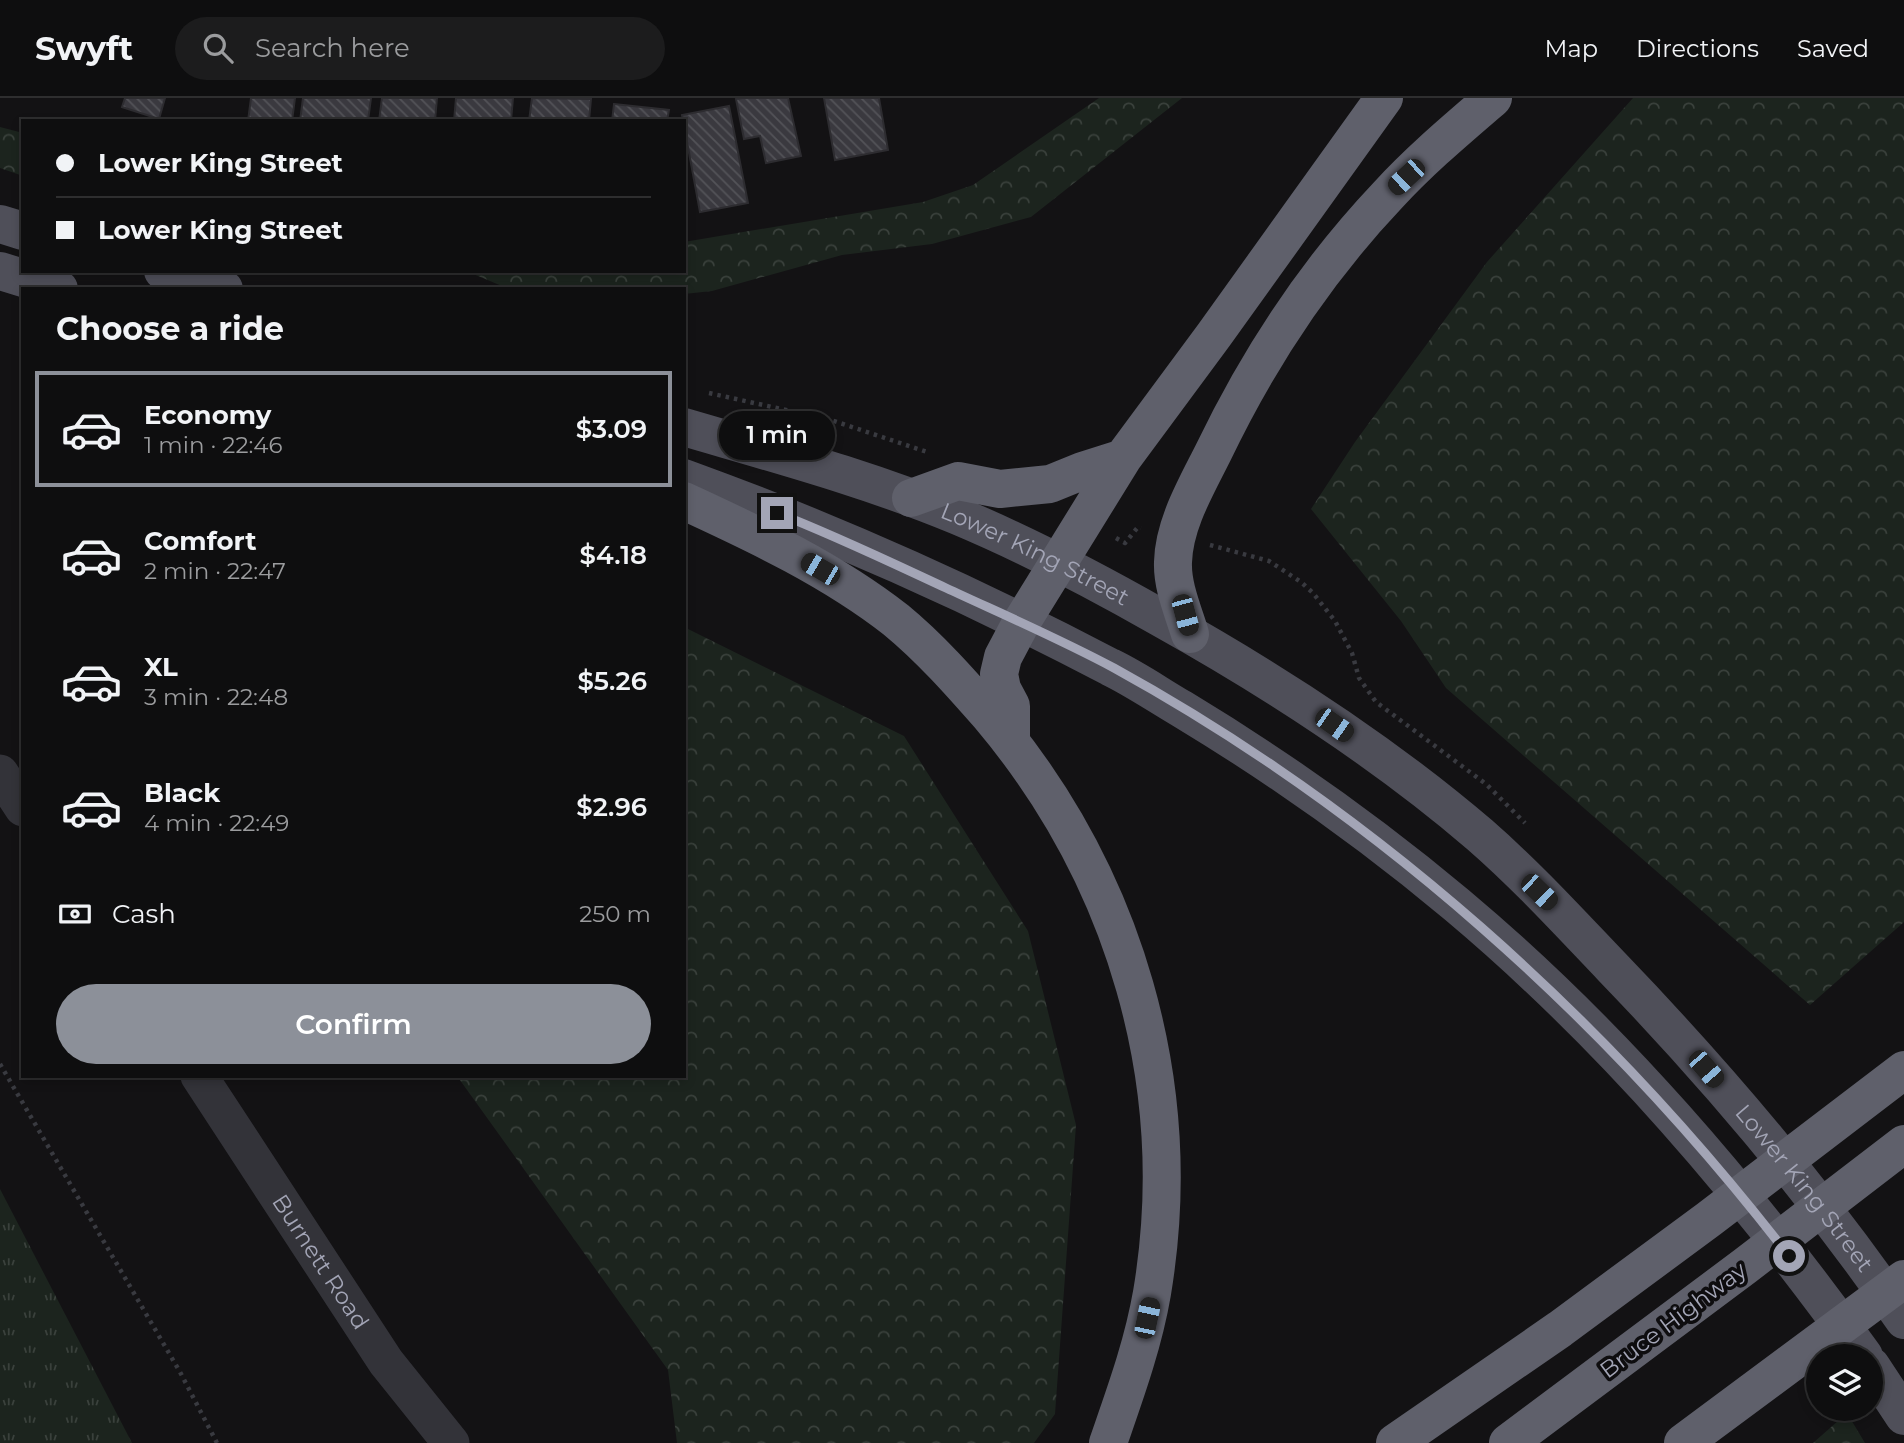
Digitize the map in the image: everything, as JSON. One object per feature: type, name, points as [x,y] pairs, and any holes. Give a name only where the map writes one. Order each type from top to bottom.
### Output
[{"type":"highway","points":[[1011,742],[1011,706],[1002,689],[999,674],[1003,657],[1021,623],[1123,458],[1246,292],[1384,98]]},
{"type":"highway","points":[[1190,634],[1174,577],[1173,561],[1180,526],[1222,433],[1265,356],[1313,284],[1346,241],[1389,193],[1493,98]]},
{"type":"highway","points":[[911,498],[958,481],[1000,489],[1037,486],[1123,458]]},
{"type":"highway","points":[[686,502],[796,556],[869,600],[934,654],[1011,742],[1063,820],[1097,883],[1130,974],[1149,1038],[1157,1083],[1162,1186],[1152,1293],[1141,1342],[1108,1443]]},
{"type":"highway","points":[[1395,1443],[1560,1329],[1904,1070]]},
{"type":"highway","name":"Bruce Highway","points":[[1508,1443],[1904,1143]]},
{"type":"highway","points":[[1683,1443],[1904,1279]]},
{"type":"main road","points":[[0,224],[21,230]]},
{"type":"main road","points":[[0,271],[52,287]]},
{"type":"main road","points":[[170,273],[217,287]]},
{"type":"main road","name":"Lower King Street","points":[[686,428],[861,480],[911,498],[969,521],[1059,563],[1237,661],[1378,756],[1481,836],[1634,989],[1766,1138],[1831,1218],[1904,1320]]},
{"type":"main road","points":[[686,479],[819,529],[1113,668],[1254,754],[1333,810],[1435,888],[1507,949],[1577,1015],[1678,1120],[1814,1288],[1855,1344]]},
{"type":"main road","points":[[1883,1384],[1904,1416]]},
{"type":"street","points":[[0,773],[21,805]]},
{"type":"street","name":"Burnett Road","points":[[200,1078],[386,1362],[451,1443]]},
{"type":"path","points":[[0,1064],[180,1372],[217,1443]]},
{"type":"green space","points":[[1099,98],[1182,98],[1031,217],[932,244],[842,255],[712,291],[686,294],[686,287],[504,287],[471,273],[686,273],[686,242],[923,202],[973,185]]},
{"type":"green space","points":[[1633,98],[1904,98],[1904,922],[1810,1005],[1446,688],[1401,621],[1311,509],[1355,442],[1487,262]]},
{"type":"green space","points":[[0,127],[21,132],[21,175],[0,168]]},
{"type":"green space","points":[[686,628],[904,736],[1028,931],[1076,1125],[1055,1414],[1034,1443],[677,1443],[668,1370],[458,1078],[686,1078]]},
{"type":"green space","points":[[0,1189],[132,1443],[0,1443]]},
{"type":"green space","points":[[1838,1421],[1852,1421],[1865,1443],[1813,1443]]},
{"type":"building","points":[[125,98],[165,98],[159,119],[122,107]]},
{"type":"building","points":[[251,98],[295,98],[292,119],[248,119]]},
{"type":"building","points":[[303,98],[371,98],[368,119],[300,119]]},
{"type":"building","points":[[382,98],[437,98],[435,119],[379,119]]},
{"type":"building","points":[[456,98],[513,98],[511,119],[454,119]]},
{"type":"building","points":[[532,98],[591,99],[589,119],[529,119]]},
{"type":"building","points":[[788,98],[801,156],[766,163],[760,136],[744,139],[736,99]]},
{"type":"building","points":[[824,98],[879,98],[888,150],[835,160]]},
{"type":"building","points":[[614,104],[669,110],[667,119],[612,119]]},
{"type":"building","points":[[729,106],[748,203],[700,212],[686,137],[686,119],[683,119],[682,115]]},
{"type":"route","points":[[777,513],[819,529],[1113,668],[1266,761],[1333,810],[1456,904],[1577,1015],[1678,1120],[1789,1256]]}]
